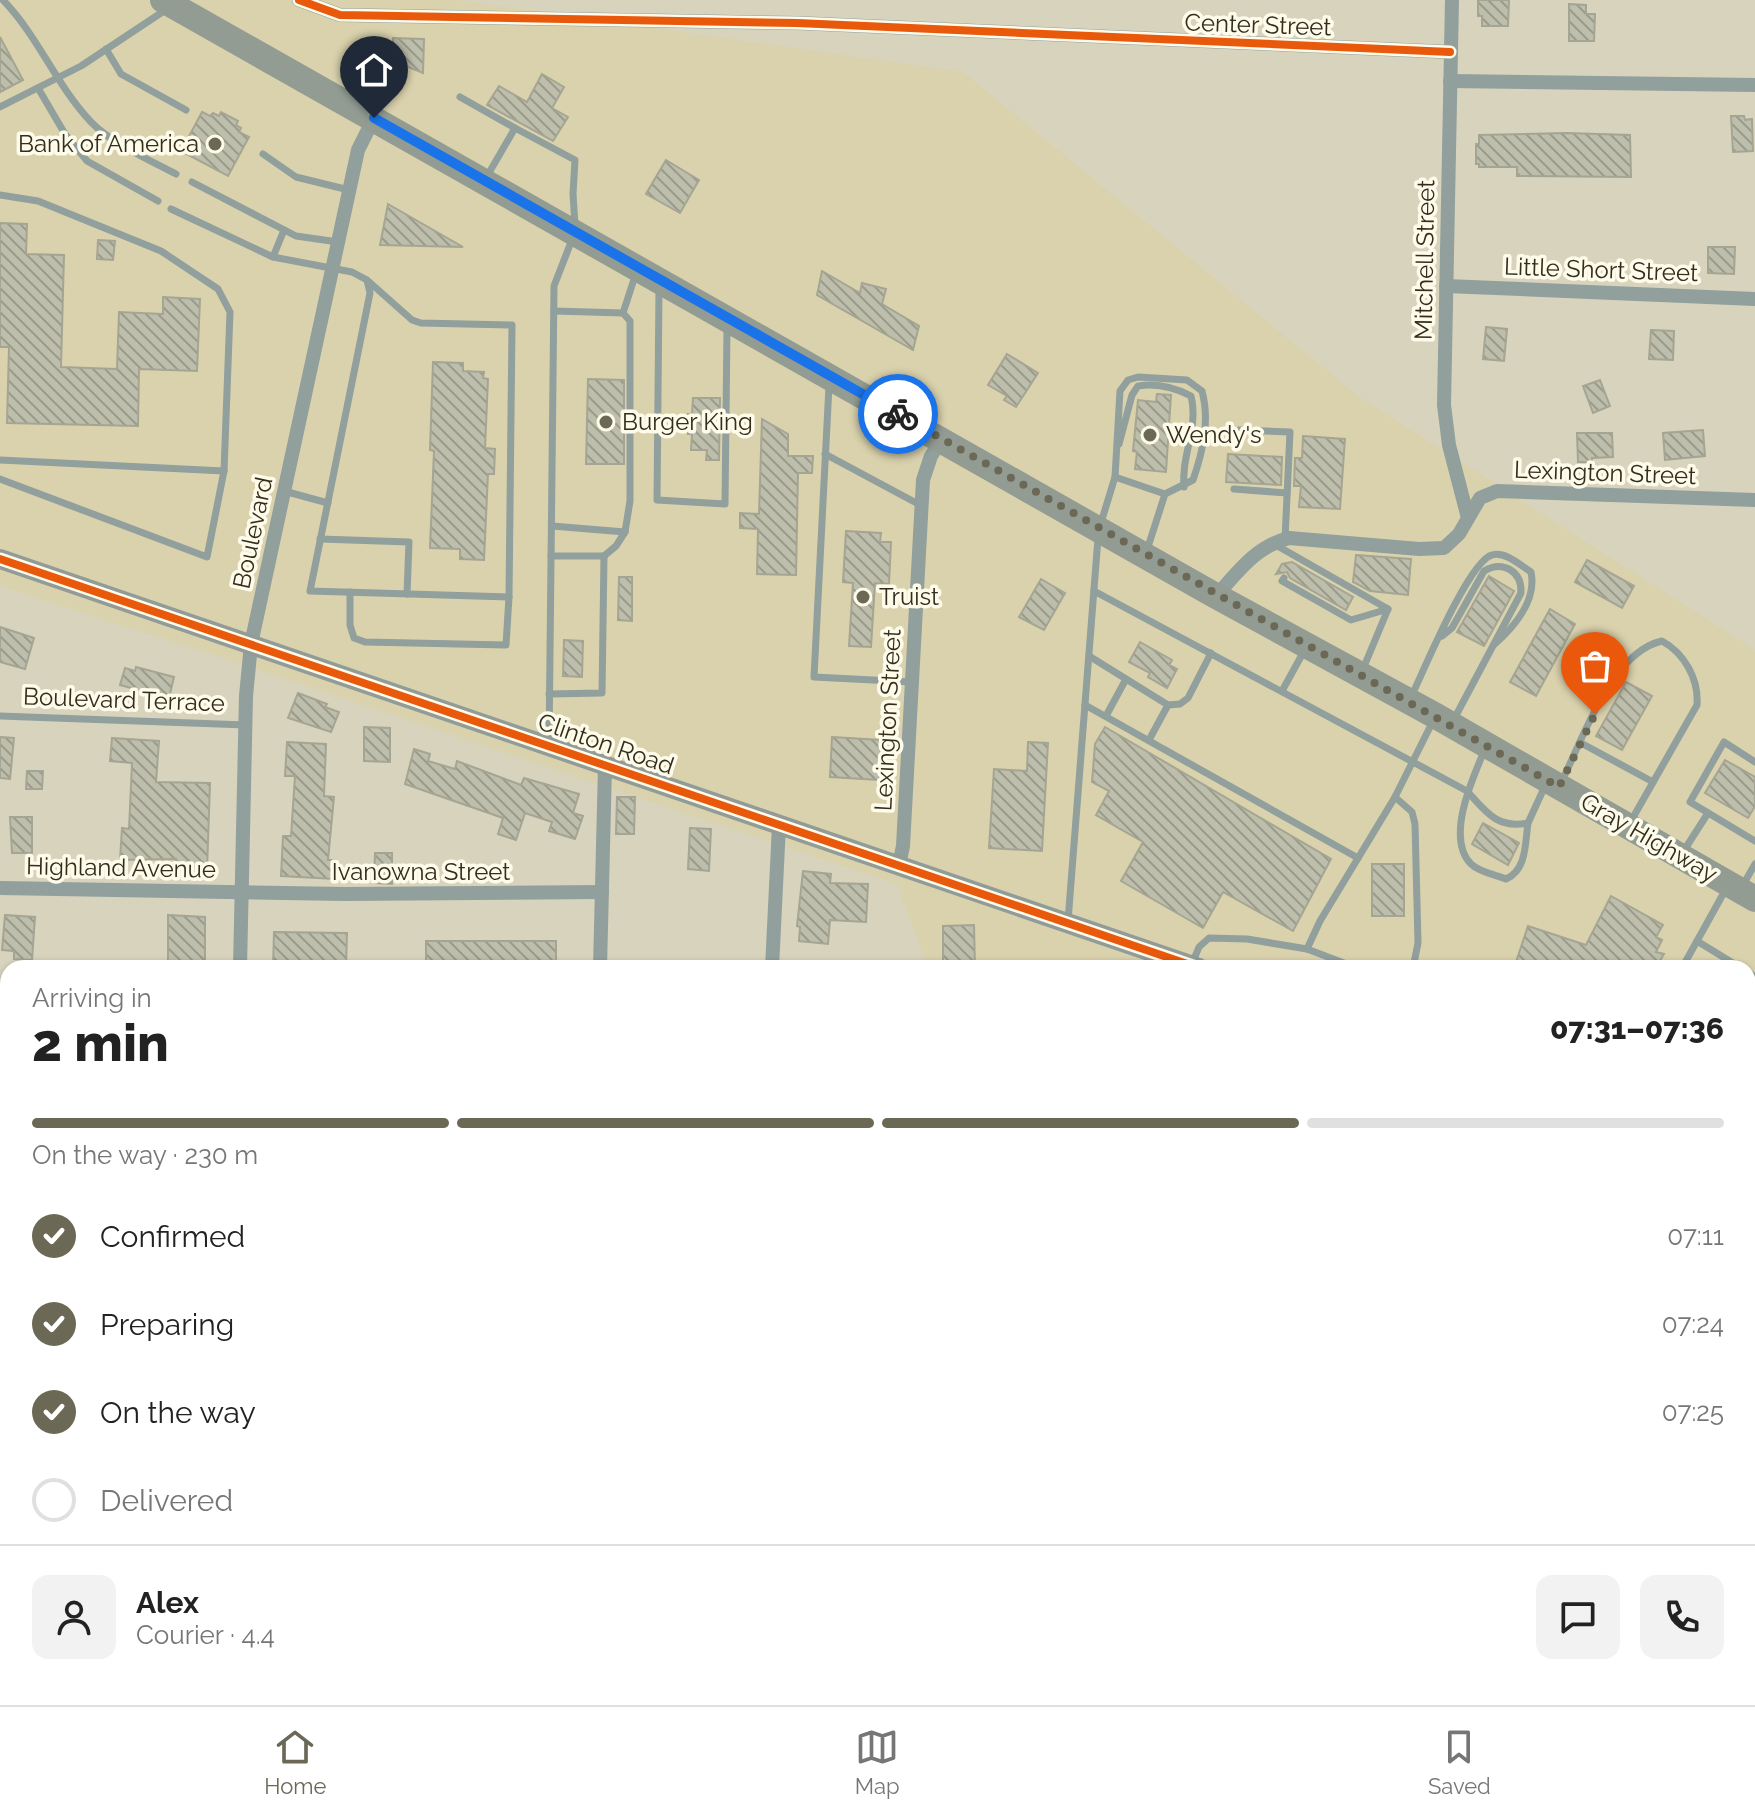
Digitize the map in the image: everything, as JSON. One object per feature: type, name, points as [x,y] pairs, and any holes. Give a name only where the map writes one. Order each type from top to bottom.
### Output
[{"type":"highway","name":"Gray Highway","points":[[171,2],[1741,891]]},
{"type":"street","name":"Center Street","points":[[299,0],[340,15],[811,24],[1450,52]]},
{"type":"street","name":"Mitchell Street","points":[[1452,0],[1444,405],[1449,445],[1468,518]]},
{"type":"street","points":[[1450,81],[1755,85]]},
{"type":"street","name":"Boulevard","points":[[240,960],[251,644],[358,150],[374,118]]},
{"type":"street","name":"Little Short Street","points":[[1446,286],[1755,299]]},
{"type":"street","name":"Lexington Street","points":[[899,865],[903,846],[923,480],[931,456],[942,439]]},
{"type":"street","name":"Lexington Street","points":[[1278,540],[1315,538],[1419,549],[1444,548],[1459,534],[1480,498],[1497,491],[1755,500]]},
{"type":"street","points":[[1216,596],[1250,558],[1278,540]]},
{"type":"street","name":"Clinton Road","points":[[0,559],[1175,960]]},
{"type":"street","points":[[600,960],[605,766]]},
{"type":"street","points":[[772,960],[779,825]]},
{"type":"street","name":"Highland Avenue","points":[[0,888],[242,892]]},
{"type":"street","name":"Ivanowna Street","points":[[242,892],[602,892]]},
{"type":"lane","points":[[3,0],[92,124],[137,154],[176,174]]},
{"type":"lane","points":[[0,107],[106,49],[171,2]]},
{"type":"lane","points":[[106,49],[121,74],[186,110]]},
{"type":"lane","points":[[38,88],[65,134],[87,161],[158,201]]},
{"type":"lane","points":[[460,97],[575,160],[573,194],[576,232],[554,286],[549,746]]},
{"type":"lane","points":[[484,180],[515,128]]},
{"type":"lane","points":[[263,154],[296,177],[349,190]]},
{"type":"lane","points":[[192,182],[296,236],[338,242]]},
{"type":"lane","points":[[0,195],[38,201],[161,251],[218,289],[230,312],[224,471],[207,557],[0,479]]},
{"type":"lane","points":[[171,209],[273,257],[352,272],[367,280],[412,320],[421,323],[512,325],[506,645],[365,642],[354,638],[350,625],[350,592]]},
{"type":"lane","points":[[273,257],[284,230]]},
{"type":"lane","points":[[623,313],[648,273]]},
{"type":"lane","points":[[648,273],[657,500],[725,504],[728,317]]},
{"type":"lane","points":[[367,280],[370,293],[310,591],[509,597]]},
{"type":"lane","points":[[551,556],[604,556],[616,546],[625,532],[630,501],[630,321],[623,313],[554,311]]},
{"type":"lane","points":[[829,375],[814,677],[912,682]]},
{"type":"lane","points":[[1067,923],[1099,529],[1115,477],[1120,391],[1128,380],[1138,377],[1187,380],[1202,391],[1208,413],[1193,480],[1165,494],[1115,477]]},
{"type":"lane","points":[[1116,453],[1132,395],[1138,386],[1150,384],[1178,389],[1191,396],[1195,412],[1183,469],[1184,487]]},
{"type":"lane","points":[[1239,430],[1290,432],[1287,493],[1278,540],[1295,559],[1388,609]]},
{"type":"lane","points":[[825,454],[922,506]]},
{"type":"lane","points":[[0,460],[224,471]]},
{"type":"lane","points":[[1234,489],[1287,493]]},
{"type":"lane","points":[[284,491],[328,503]]},
{"type":"lane","points":[[1145,555],[1165,494]]},
{"type":"lane","points":[[552,526],[625,532]]},
{"type":"lane","points":[[320,539],[409,542],[407,594]]},
{"type":"lane","points":[[1409,701],[1441,638],[1445,621],[1480,562],[1490,555],[1502,553],[1531,572],[1533,584],[1530,597],[1512,628],[1495,644]]},
{"type":"lane","points":[[549,694],[602,693],[604,556]]},
{"type":"lane","points":[[1307,949],[1320,921],[1413,762],[1495,644],[1521,593],[1522,581],[1502,567],[1484,571],[1452,628],[1441,638]]},
{"type":"lane","points":[[1284,578],[1282,581],[1351,620],[1388,609]]},
{"type":"lane","points":[[1094,591],[1467,791],[1497,821],[1514,826],[1528,823]]},
{"type":"lane","points":[[1361,675],[1388,609]]},
{"type":"lane","points":[[1487,745],[1467,791],[1460,843],[1472,866],[1506,879],[1521,868],[1528,823],[1581,743],[1608,687],[1624,666],[1651,643],[1662,641],[1676,648],[1690,669],[1698,695],[1697,705],[1628,826]]},
{"type":"lane","points":[[1282,691],[1307,646]]},
{"type":"lane","points":[[1089,656],[1168,705],[1180,704],[1188,698],[1211,653]]},
{"type":"lane","points":[[1106,716],[1126,679]]},
{"type":"lane","points":[[1085,705],[1358,858]]},
{"type":"lane","points":[[1149,740],[1168,705]]},
{"type":"lane","name":"Boulevard Terrace","points":[[0,716],[246,725]]},
{"type":"lane","points":[[1755,762],[1724,742],[1690,802],[1755,841]]},
{"type":"lane","points":[[1581,743],[1653,782]]},
{"type":"lane","points":[[1395,797],[1412,812],[1415,824],[1418,943],[1415,960]]},
{"type":"lane","points":[[1680,856],[1708,813]]},
{"type":"lane","points":[[1686,960],[1697,941],[1741,891],[1755,864]]},
{"type":"lane","points":[[1196,960],[1199,947],[1209,938],[1247,939],[1307,949],[1336,960]]},
{"type":"lane","points":[[1697,941],[1728,960]]},
{"type":"shaded area","points":[[0,0],[458,0],[963,72],[1358,396],[1755,650],[1755,960],[925,960],[897,884],[0,586]]},
{"type":"building","points":[[1478,0],[1509,0],[1508,26],[1482,26],[1482,16],[1478,16]]},
{"type":"building","points":[[1569,4],[1586,5],[1586,14],[1595,14],[1594,41],[1569,41]]},
{"type":"building","points":[[0,37],[23,80],[0,92]]},
{"type":"building","points":[[393,38],[424,39],[423,73],[408,67],[393,53]]},
{"type":"building","points":[[542,74],[564,87],[552,108],[568,117],[553,141],[487,105],[499,86],[527,102]]},
{"type":"building","name":"Bank of America","points":[[202,112],[219,116],[221,112],[238,121],[239,132],[249,137],[228,176],[181,151]]},
{"type":"building","points":[[1731,116],[1752,119],[1753,151],[1733,152]]},
{"type":"building","points":[[1479,135],[1630,135],[1631,177],[1517,176],[1517,167],[1479,167],[1476,164]]},
{"type":"building","points":[[666,160],[699,180],[680,213],[646,194]]},
{"type":"building","points":[[388,204],[463,247],[380,245]]},
{"type":"building","points":[[0,223],[27,224],[26,254],[64,255],[61,367],[117,369],[119,312],[163,314],[163,297],[200,299],[197,371],[139,369],[138,426],[7,423],[9,347],[0,347]]},
{"type":"building","points":[[98,240],[115,241],[113,260],[97,259]]},
{"type":"building","points":[[1708,247],[1735,247],[1734,274],[1708,273]]},
{"type":"building","points":[[822,271],[860,293],[862,283],[886,289],[882,304],[919,326],[913,350],[817,295]]},
{"type":"building","points":[[1486,327],[1507,329],[1504,361],[1483,359]]},
{"type":"building","points":[[1651,330],[1674,331],[1673,360],[1649,359]]},
{"type":"building","points":[[1007,354],[1038,373],[1016,407],[1004,400],[1007,396],[988,385]]},
{"type":"building","points":[[433,362],[463,363],[463,371],[484,372],[483,378],[488,379],[485,448],[495,449],[494,474],[488,474],[484,560],[460,559],[460,549],[430,548],[434,451],[430,450]]},
{"type":"building","name":"Burger King","points":[[588,379],[624,380],[624,464],[586,464]]},
{"type":"building","points":[[1600,380],[1610,406],[1593,413],[1583,386]]},
{"type":"building","name":"Wendy's","points":[[1157,394],[1171,395],[1166,472],[1135,469],[1137,452],[1133,451],[1138,400],[1156,402]]},
{"type":"building","points":[[693,398],[720,398],[719,460],[706,460],[707,450],[691,450],[688,414],[692,414]]},
{"type":"building","points":[[762,419],[788,434],[788,456],[813,456],[812,473],[798,473],[796,575],[757,574],[758,529],[740,528],[740,513],[759,514]]},
{"type":"building","points":[[1703,430],[1705,456],[1665,460],[1663,433]]},
{"type":"building","points":[[1577,433],[1612,433],[1613,457],[1578,462]]},
{"type":"building","points":[[1303,436],[1345,439],[1340,509],[1299,507],[1301,486],[1294,486],[1295,458],[1302,458]]},
{"type":"building","points":[[1228,454],[1282,457],[1281,485],[1226,482]]},
{"type":"building","name":"Truist","points":[[846,531],[881,533],[880,542],[891,542],[889,584],[875,583],[871,647],[849,646],[853,583],[843,582]]},
{"type":"building","points":[[1356,555],[1411,559],[1408,595],[1370,591],[1353,582]]},
{"type":"building","points":[[1587,560],[1634,586],[1622,608],[1575,582]]},
{"type":"building","points":[[1292,562],[1353,597],[1346,610],[1290,578],[1287,572],[1276,574],[1282,564]]},
{"type":"building","points":[[1489,576],[1514,591],[1484,646],[1457,632]]},
{"type":"building","points":[[619,577],[632,577],[632,621],[618,620]]},
{"type":"building","points":[[1041,579],[1065,593],[1044,630],[1019,617]]},
{"type":"building","points":[[1550,609],[1575,624],[1536,696],[1510,682]]},
{"type":"building","points":[[0,627],[34,638],[25,669],[0,662]]},
{"type":"building","points":[[564,640],[583,641],[582,677],[563,676]]},
{"type":"building","points":[[1140,642],[1172,660],[1169,665],[1177,669],[1167,688],[1148,677],[1150,673],[1129,662]]},
{"type":"building","points":[[136,667],[174,677],[169,698],[120,685],[125,668],[135,671]]},
{"type":"building","points":[[1626,682],[1652,696],[1622,750],[1596,736]]},
{"type":"building","points":[[298,693],[339,712],[331,732],[288,718]]},
{"type":"building","points":[[364,727],[390,728],[390,762],[364,761]]},
{"type":"building","points":[[1105,727],[1331,859],[1293,931],[1223,892],[1203,928],[1121,881],[1143,842],[1096,815],[1109,791],[1092,782],[1095,744]]},
{"type":"building","points":[[0,737],[14,738],[10,779],[0,778]]},
{"type":"building","points":[[832,737],[881,740],[879,780],[830,777]]},
{"type":"building","points":[[112,738],[159,741],[156,782],[210,783],[207,871],[176,870],[176,859],[120,860],[122,828],[129,829],[132,763],[110,761]]},
{"type":"building","points":[[287,742],[326,744],[324,796],[334,797],[328,860],[336,860],[335,879],[281,876],[283,836],[291,836],[295,776],[285,776]]},
{"type":"building","points":[[1028,742],[1048,743],[1042,851],[989,848],[994,769],[1027,771]]},
{"type":"building","points":[[414,749],[430,754],[428,761],[455,769],[457,761],[521,785],[524,778],[579,794],[573,813],[583,816],[575,839],[549,831],[552,822],[525,813],[516,840],[498,834],[503,818],[405,784]]},
{"type":"building","points":[[1725,760],[1755,777],[1755,806],[1748,818],[1705,793]]},
{"type":"building","points":[[27,771],[43,771],[42,789],[26,789]]},
{"type":"building","points":[[617,797],[635,797],[634,834],[616,834]]},
{"type":"building","points":[[10,817],[32,817],[32,853],[12,853]]},
{"type":"building","points":[[1483,823],[1519,843],[1508,865],[1472,844]]},
{"type":"building","points":[[690,828],[711,829],[709,871],[688,869]]},
{"type":"building","points":[[375,853],[392,853],[392,884],[374,883]]},
{"type":"building","points":[[1372,864],[1404,864],[1404,916],[1372,916]]},
{"type":"building","points":[[803,871],[831,874],[830,883],[868,884],[866,922],[830,920],[828,944],[799,941],[800,927],[797,926]]},
{"type":"building","points":[[1611,896],[1663,925],[1656,937],[1662,940],[1656,952],[1664,954],[1661,960],[1517,960],[1528,926],[1586,945]]},
{"type":"building","points":[[5,915],[35,917],[32,960],[14,959],[14,951],[2,950]]},
{"type":"building","points":[[168,915],[205,917],[205,960],[168,960]]},
{"type":"building","points":[[974,925],[975,960],[943,960],[943,926]]},
{"type":"building","points":[[274,932],[347,933],[346,960],[273,960]]},
{"type":"building","points":[[426,941],[556,941],[556,960],[426,960]]},
{"type":"cycle path","points":[[299,0],[340,15],[797,23],[1450,52]]},
{"type":"cycle path","points":[[0,559],[1176,960]]},
{"type":"way so far","points":[[898,414],[1559,787],[1595,714]]},
{"type":"place","name":"Bank of America","points":[[215,144]]},
{"type":"place","name":"Burger King","points":[[606,422]]},
{"type":"place","name":"Wendy's","points":[[1150,435]]},
{"type":"place","name":"Truist","points":[[863,597]]},
{"type":"route","points":[[374,118],[898,414]]}]
